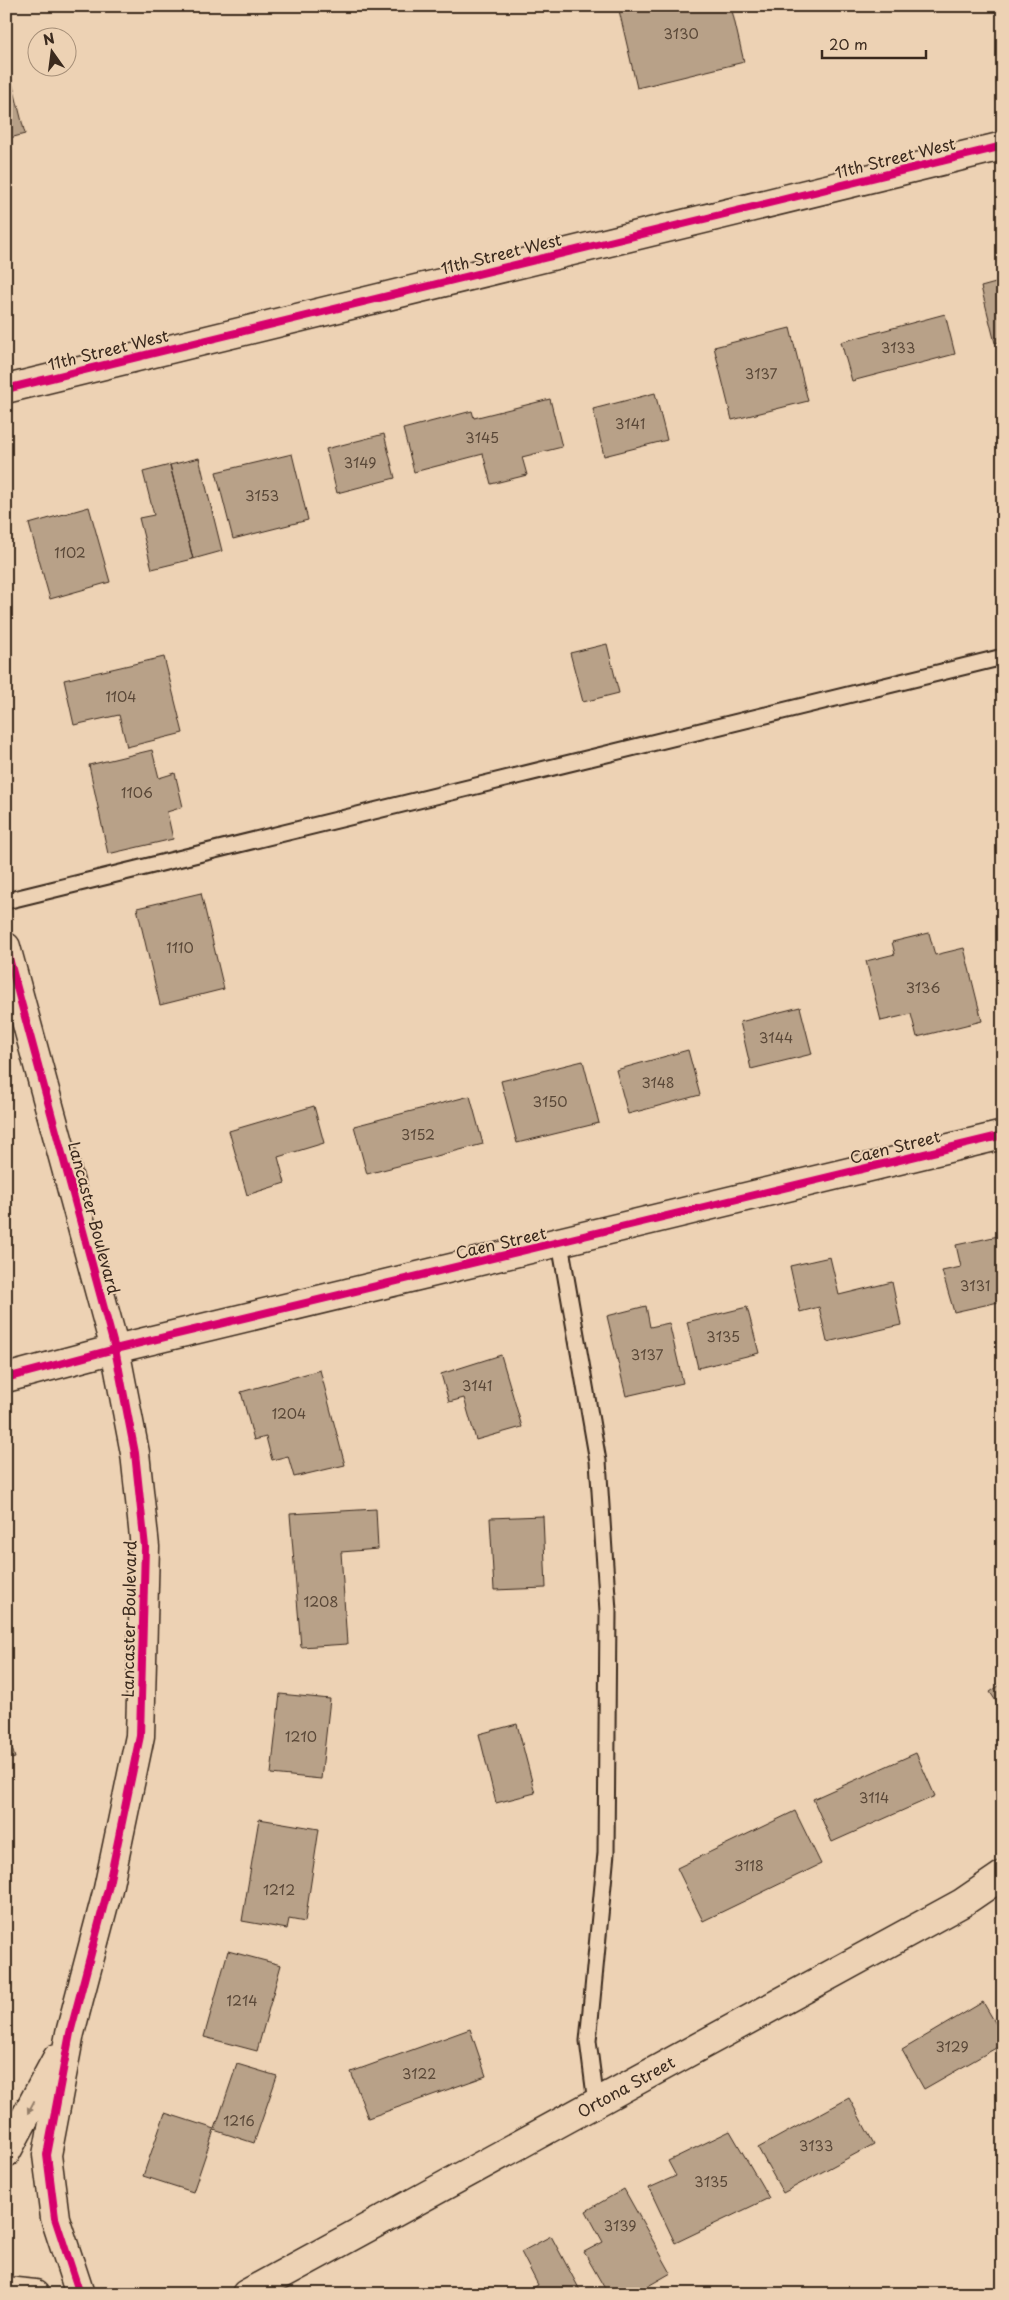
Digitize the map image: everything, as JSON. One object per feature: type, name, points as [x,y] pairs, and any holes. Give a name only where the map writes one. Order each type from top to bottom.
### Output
[{"type":"street","name":"11th Street West","points":[[6,389],[1003,146]]},
{"type":"street","name":"Lancaster Boulevard","points":[[6,947],[115,1348],[135,1453],[145,1547],[140,1736],[108,1889],[70,2033],[47,2155],[55,2218],[80,2294]]},
{"type":"street","name":"Caen Street","points":[[6,1378],[115,1348],[560,1243],[1003,1135]]},
{"type":"street","name":"Ortona Street","points":[[246,2294],[962,1902],[1003,1875]]},
{"type":"street","name":"Lancaster Boulevard","points":[[6,2153],[70,2033]]},
{"type":"street","points":[[6,2291],[35,2294]]},
{"type":"lane","points":[[6,901],[1003,657]]},
{"type":"lane","points":[[560,1243],[598,1461],[608,1611],[606,1853],[588,2041],[596,2103]]},
{"type":"building","points":[[618,6],[731,6],[744,62],[637,88]]},
{"type":"building","points":[[6,58],[25,134],[6,139]]},
{"type":"building","points":[[1003,281],[1003,341],[995,343],[981,287]]},
{"type":"building","points":[[945,314],[955,354],[852,381],[841,342]]},
{"type":"building","points":[[790,328],[808,401],[732,420],[714,347]]},
{"type":"building","points":[[655,393],[667,440],[604,456],[593,409]]},
{"type":"building","points":[[550,399],[562,447],[522,457],[527,475],[491,484],[483,454],[414,472],[403,429],[472,411],[474,418]]},
{"type":"building","points":[[384,434],[395,478],[337,493],[326,449]]},
{"type":"building","points":[[292,454],[308,520],[233,539],[216,472]]},
{"type":"building","points":[[199,458],[222,551],[193,559],[170,465]]},
{"type":"building","points":[[170,465],[193,559],[152,569],[139,518],[154,515],[143,472]]},
{"type":"building","points":[[89,507],[110,582],[50,599],[29,524]]},
{"type":"building","points":[[607,644],[619,693],[583,702],[570,653]]},
{"type":"building","points":[[164,657],[183,733],[127,747],[119,715],[74,725],[64,680]]},
{"type":"building","points":[[152,750],[159,778],[175,773],[183,807],[167,812],[173,839],[108,854],[89,765]]},
{"type":"building","points":[[201,893],[224,989],[160,1005],[137,908]]},
{"type":"building","points":[[929,933],[935,955],[964,948],[982,1021],[917,1037],[911,1014],[881,1021],[866,961],[895,954],[892,942]]},
{"type":"building","points":[[800,1007],[812,1054],[751,1069],[740,1022]]},
{"type":"building","points":[[688,1050],[700,1095],[628,1114],[616,1070]]},
{"type":"building","points":[[583,1061],[599,1123],[517,1143],[501,1081]]},
{"type":"building","points":[[470,1096],[483,1144],[367,1174],[354,1126]]},
{"type":"building","points":[[314,1106],[324,1143],[278,1157],[285,1183],[247,1195],[229,1131]]},
{"type":"building","points":[[1003,1235],[1003,1301],[954,1312],[942,1271],[961,1267],[956,1245]]},
{"type":"building","points":[[830,1257],[839,1295],[892,1282],[901,1325],[827,1342],[819,1307],[800,1312],[790,1266]]},
{"type":"building","points":[[646,1306],[650,1327],[669,1323],[683,1383],[626,1396],[607,1316]]},
{"type":"building","points":[[747,1307],[759,1353],[698,1368],[687,1322]]},
{"type":"building","points":[[501,1355],[522,1427],[476,1440],[464,1398],[449,1402],[441,1374]]},
{"type":"building","points":[[320,1370],[345,1465],[294,1477],[288,1456],[272,1460],[266,1437],[254,1440],[241,1392]]},
{"type":"building","points":[[376,1509],[378,1549],[341,1552],[347,1644],[301,1647],[290,1514]]},
{"type":"building","points":[[543,1516],[546,1588],[494,1590],[490,1518]]},
{"type":"building","points":[[1003,1683],[1003,1712],[990,1692]]},
{"type":"building","points":[[280,1694],[330,1699],[321,1779],[271,1774]]},
{"type":"building","points":[[517,1724],[535,1793],[496,1803],[479,1734]]},
{"type":"building","points":[[6,1729],[15,1758],[6,1760]]},
{"type":"building","points":[[916,1753],[935,1796],[832,1842],[813,1799]]},
{"type":"building","points":[[795,1811],[821,1864],[703,1921],[677,1868]]},
{"type":"building","points":[[259,1819],[319,1829],[305,1922],[289,1919],[287,1929],[242,1921]]},
{"type":"building","points":[[228,1951],[281,1965],[257,2051],[204,2037]]},
{"type":"building","points":[[983,2002],[1003,2036],[1003,2044],[924,2089],[902,2050]]},
{"type":"building","points":[[470,2029],[486,2076],[368,2118],[351,2072]]},
{"type":"building","points":[[237,2064],[277,2076],[254,2143],[214,2130],[193,2192],[143,2176],[165,2113],[215,2129]]},
{"type":"building","points":[[849,2098],[874,2144],[783,2193],[758,2148]]},
{"type":"building","points":[[730,2131],[769,2198],[675,2243],[649,2188],[676,2176],[668,2161]]},
{"type":"building","points":[[624,2189],[671,2273],[634,2294],[608,2294],[584,2252],[603,2242],[586,2211]]},
{"type":"building","points":[[551,2236],[582,2294],[521,2294],[538,2285],[521,2252]]},
{"type":"cycle path","points":[[6,389],[1003,146]]},
{"type":"cycle path","points":[[6,947],[115,1349],[135,1453],[145,1547],[140,1736],[108,1889],[70,2033],[47,2155],[55,2218],[80,2294]]},
{"type":"cycle path","points":[[6,1378],[115,1349],[1003,1135]]}]
